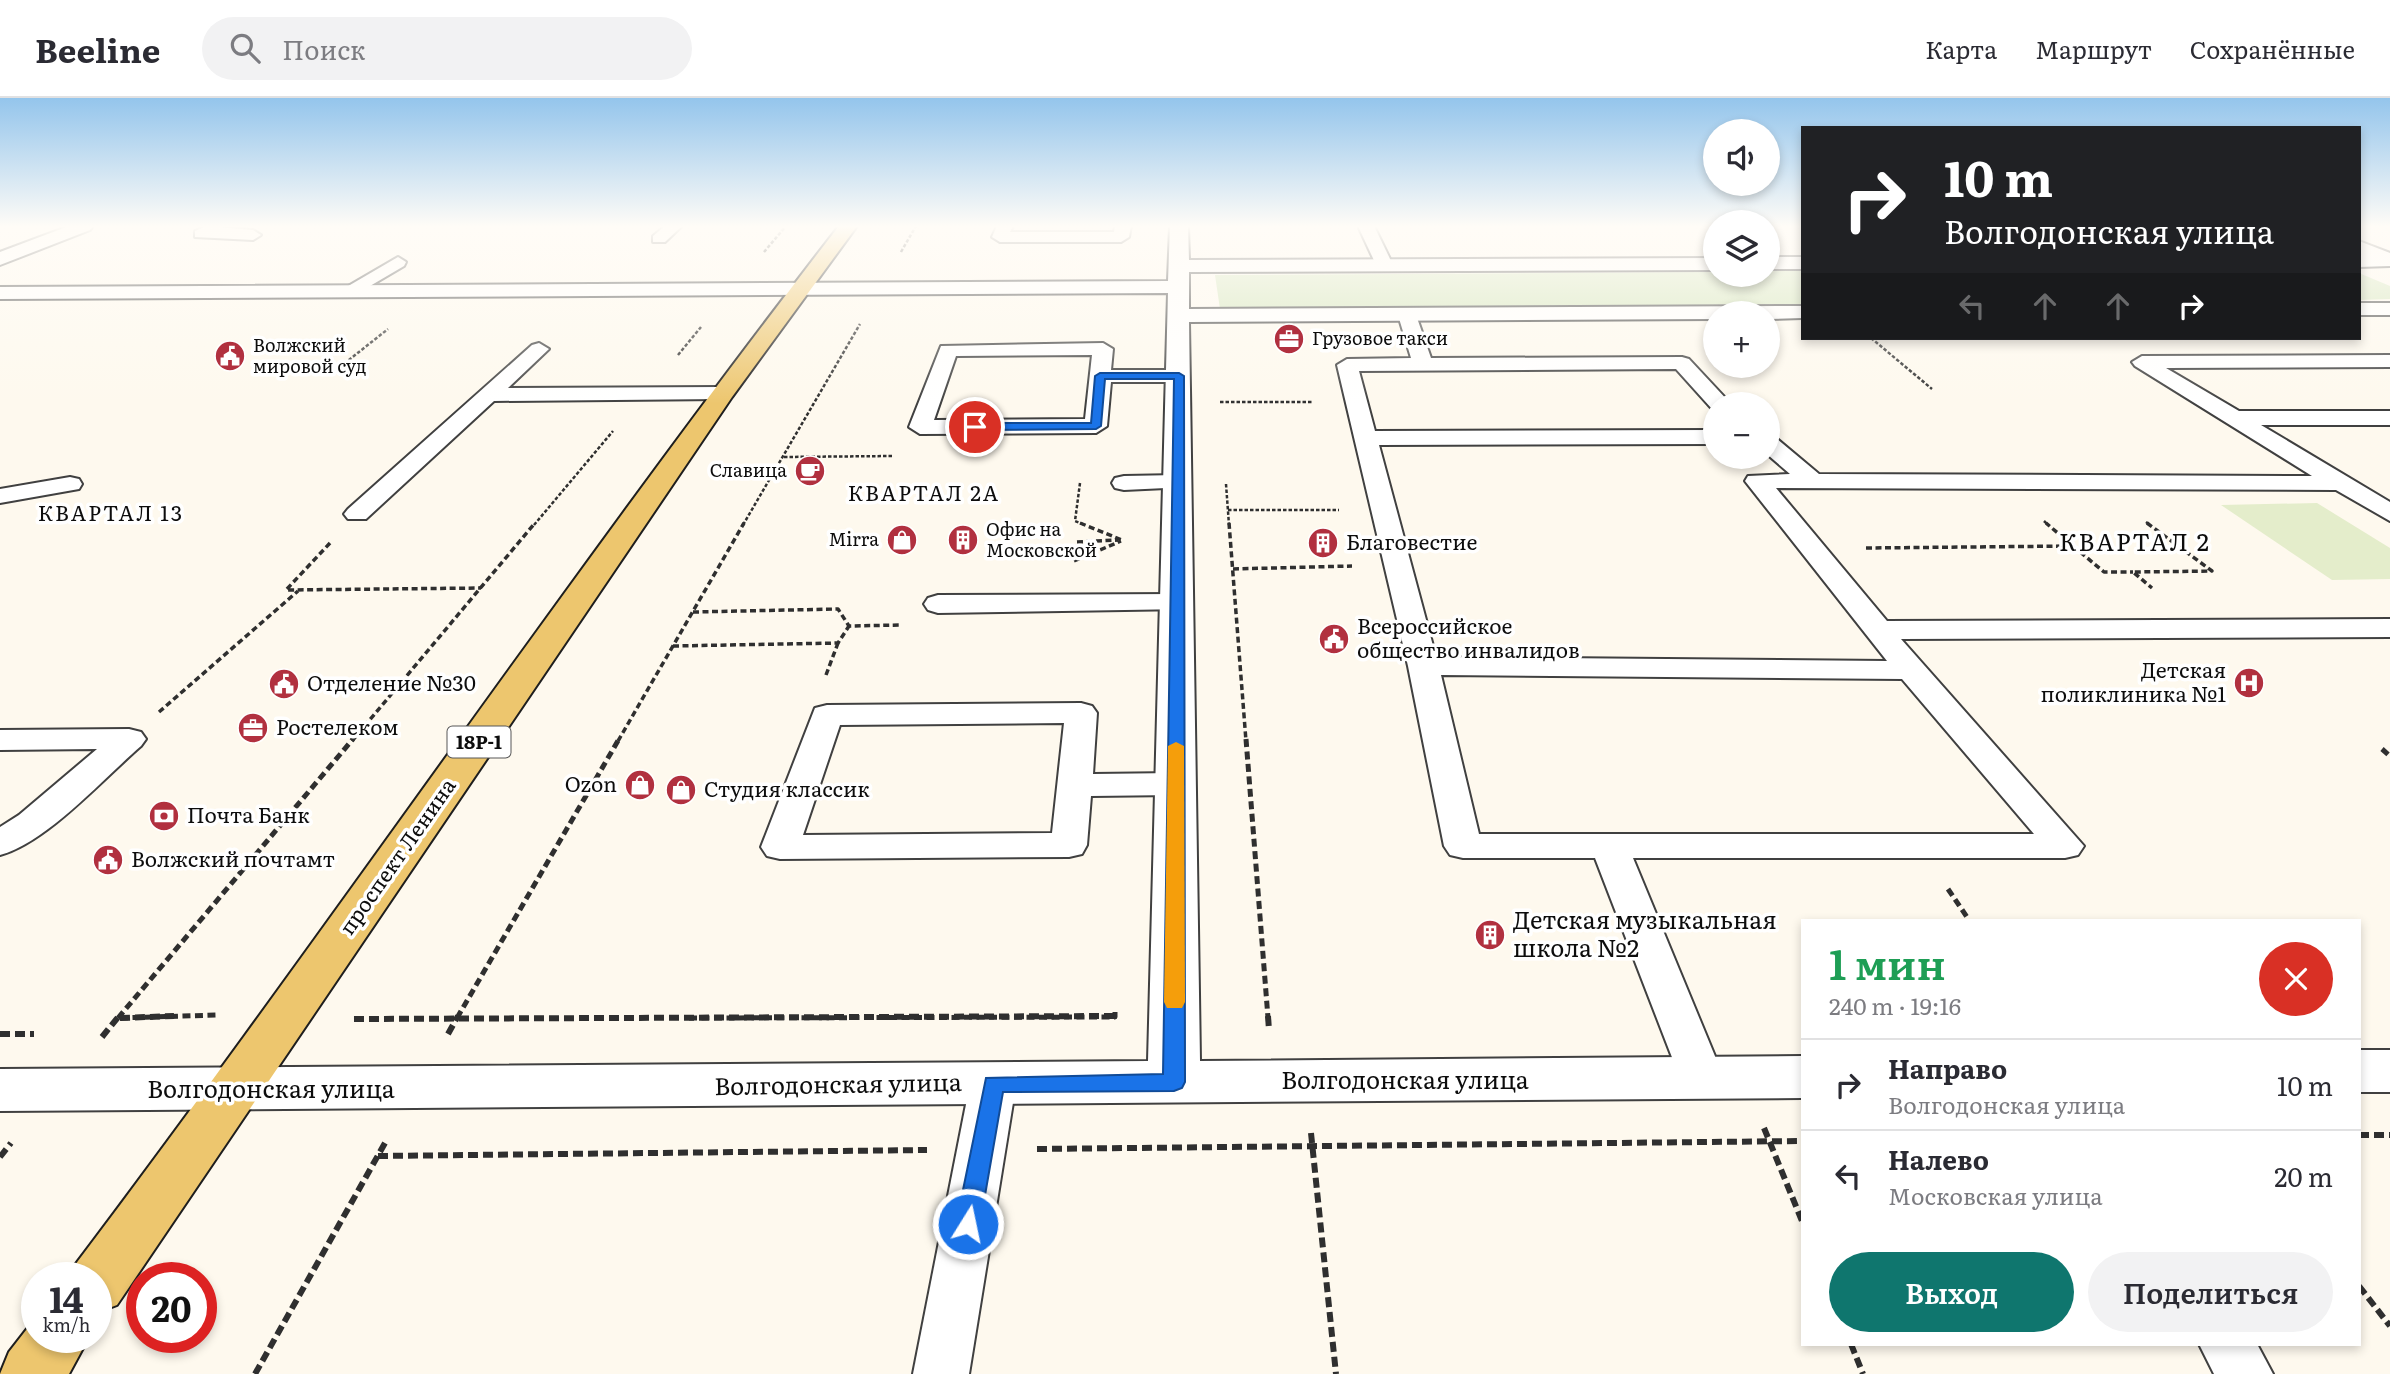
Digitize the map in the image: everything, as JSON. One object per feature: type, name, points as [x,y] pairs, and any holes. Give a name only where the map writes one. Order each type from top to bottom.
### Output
[{"type":"main road","name":"проспект Ленина","points":[[112,1262],[236,1091],[722,393],[804,286]]},
{"type":"main road","points":[[32,1374],[47,1353]]},
{"type":"street","points":[[1174,1082],[1179,286]]},
{"type":"street","points":[[1179,290],[1216,286]]},
{"type":"street","points":[[0,293],[1179,290],[1407,315],[1801,312]]},
{"type":"street","points":[[2361,309],[2390,309]]},
{"type":"street","points":[[2361,1071],[2390,1071]]},
{"type":"street","name":"Волгодонская улица","points":[[8,1114],[236,1091],[1801,1077]]},
{"type":"lane","points":[[347,292],[358,286]]},
{"type":"lane","points":[[1407,315],[1423,364]]},
{"type":"lane","points":[[2345,344],[2385,361]]},
{"type":"lane","points":[[357,514],[539,349]]},
{"type":"lane","points":[[1103,349],[1100,376],[1096,426],[920,427],[948,350],[1103,349]]},
{"type":"lane","points":[[2385,361],[2142,362],[2390,513]]},
{"type":"lane","points":[[1709,392],[1682,363],[1347,365],[1363,438],[1423,666],[1463,846],[2064,846],[1910,670],[1757,481],[2339,483]]},
{"type":"lane","points":[[1100,376],[1179,376]]},
{"type":"lane","points":[[488,395],[722,393]]},
{"type":"lane","points":[[2234,418],[2390,418]]},
{"type":"lane","points":[[1363,438],[1703,437]]},
{"type":"lane","points":[[1780,453],[1813,481]]},
{"type":"lane","points":[[1942,458],[1966,481]]},
{"type":"lane","points":[[2029,459],[2054,459]]},
{"type":"lane","points":[[1124,483],[1178,482]]},
{"type":"lane","points":[[0,496],[70,484]]},
{"type":"lane","points":[[938,604],[1177,603]]},
{"type":"lane","points":[[1878,630],[2390,628]]},
{"type":"lane","points":[[1423,666],[1910,670]]},
{"type":"lane","points":[[1081,713],[1075,785],[1069,845],[780,847],[827,715],[1081,713]]},
{"type":"lane","points":[[0,740],[129,739]]},
{"type":"lane","points":[[0,844],[32,823],[129,739]]},
{"type":"lane","points":[[1075,785],[1176,784]]},
{"type":"lane","points":[[1609,846],[1687,1036],[1723,1078]]},
{"type":"lane","points":[[941,1374],[993,1084]]},
{"type":"lane","points":[[2226,1346],[2245,1374]]},
{"type":"path","points":[[98,1042],[708,319]]},
{"type":"path","points":[[446,1038],[861,323]]},
{"type":"path","points":[[1873,340],[1932,389]]},
{"type":"path","points":[[1219,402],[1355,402]]},
{"type":"path","points":[[783,457],[916,456],[927,427]]},
{"type":"path","points":[[1080,483],[1075,521],[1122,540]]},
{"type":"path","points":[[1228,510],[1382,509]]},
{"type":"path","points":[[357,514],[286,590],[481,589]]},
{"type":"path","points":[[2055,520],[2043,520],[2104,572],[2213,571],[2144,519]]},
{"type":"path","points":[[1077,542],[1122,540]]},
{"type":"path","points":[[1071,562],[1122,540]]},
{"type":"path","points":[[1812,549],[2073,545]]},
{"type":"path","points":[[1233,569],[1397,565]]},
{"type":"path","points":[[2133,572],[2202,628]]},
{"type":"path","points":[[129,739],[298,590]]},
{"type":"path","points":[[849,626],[923,624],[938,604]]},
{"type":"path","points":[[692,612],[838,609],[849,626]]},
{"type":"path","points":[[673,646],[838,643],[849,626]]},
{"type":"path","points":[[2382,749],[2390,756]]},
{"type":"path","points":[[120,1018],[220,1015]]},
{"type":"path","points":[[354,1019],[458,1019]]},
{"type":"path","points":[[1723,1078],[1770,1142],[1801,1219]]},
{"type":"path","points":[[0,1157],[8,1114]]},
{"type":"path","points":[[1311,1118],[1311,1146],[1336,1374]]},
{"type":"path","points":[[2361,1135],[2390,1135]]},
{"type":"path","points":[[378,1157],[1801,1141]]},
{"type":"path","points":[[255,1374],[385,1143]]},
{"type":"path","points":[[2361,1289],[2390,1326]]},
{"type":"path","points":[[1852,1346],[1863,1374]]},
{"type":"green space","points":[[1217,286],[1801,286],[1801,304],[1780,304],[1780,301],[1703,301],[1703,305],[1220,309]]},
{"type":"green space","points":[[2361,286],[2390,286],[2390,299],[2361,300]]},
{"type":"green space","points":[[2317,503],[2390,548],[2390,579],[2332,580],[2221,505]]},
{"type":"slow traffic","points":[[1174,1002],[1176,746]]},
{"type":"place","name":"Грузовое такси","points":[[1289,339]]},
{"type":"place","name":"Волжский мировой суд","points":[[230,356]]},
{"type":"place","name":"Славица","points":[[810,471]]},
{"type":"place","name":"Mirra","points":[[902,540]]},
{"type":"place","name":"Офис на Московской","points":[[963,540]]},
{"type":"place","name":"Благовестие","points":[[1323,543]]},
{"type":"place","name":"Всероссийское общество инвалидов","points":[[1334,639]]},
{"type":"place","name":"Детская поликлиника №1","points":[[2249,683]]},
{"type":"place","name":"Отделение №30","points":[[284,684]]},
{"type":"place","name":"Ростелеком","points":[[253,728]]},
{"type":"place","name":"Ozon","points":[[640,785]]},
{"type":"place","name":"Студия классик","points":[[681,790]]},
{"type":"place","name":"Почта Банк","points":[[164,816]]},
{"type":"place","name":"Волжский почтамт","points":[[108,860]]},
{"type":"place","name":"Детская музыкальная школа №2","points":[[1490,935]]},
{"type":"district","name":"КВАРТАЛ 2А","points":[[924,494]]},
{"type":"district","name":"КВАРТАЛ 13","points":[[111,514]]},
{"type":"district","name":"КВАРТАЛ 2","points":[[2135,543]]},
{"type":"route","points":[[968,1224],[993,1084],[1174,1082],[1179,376],[1100,376],[1096,426],[975,427]]}]
